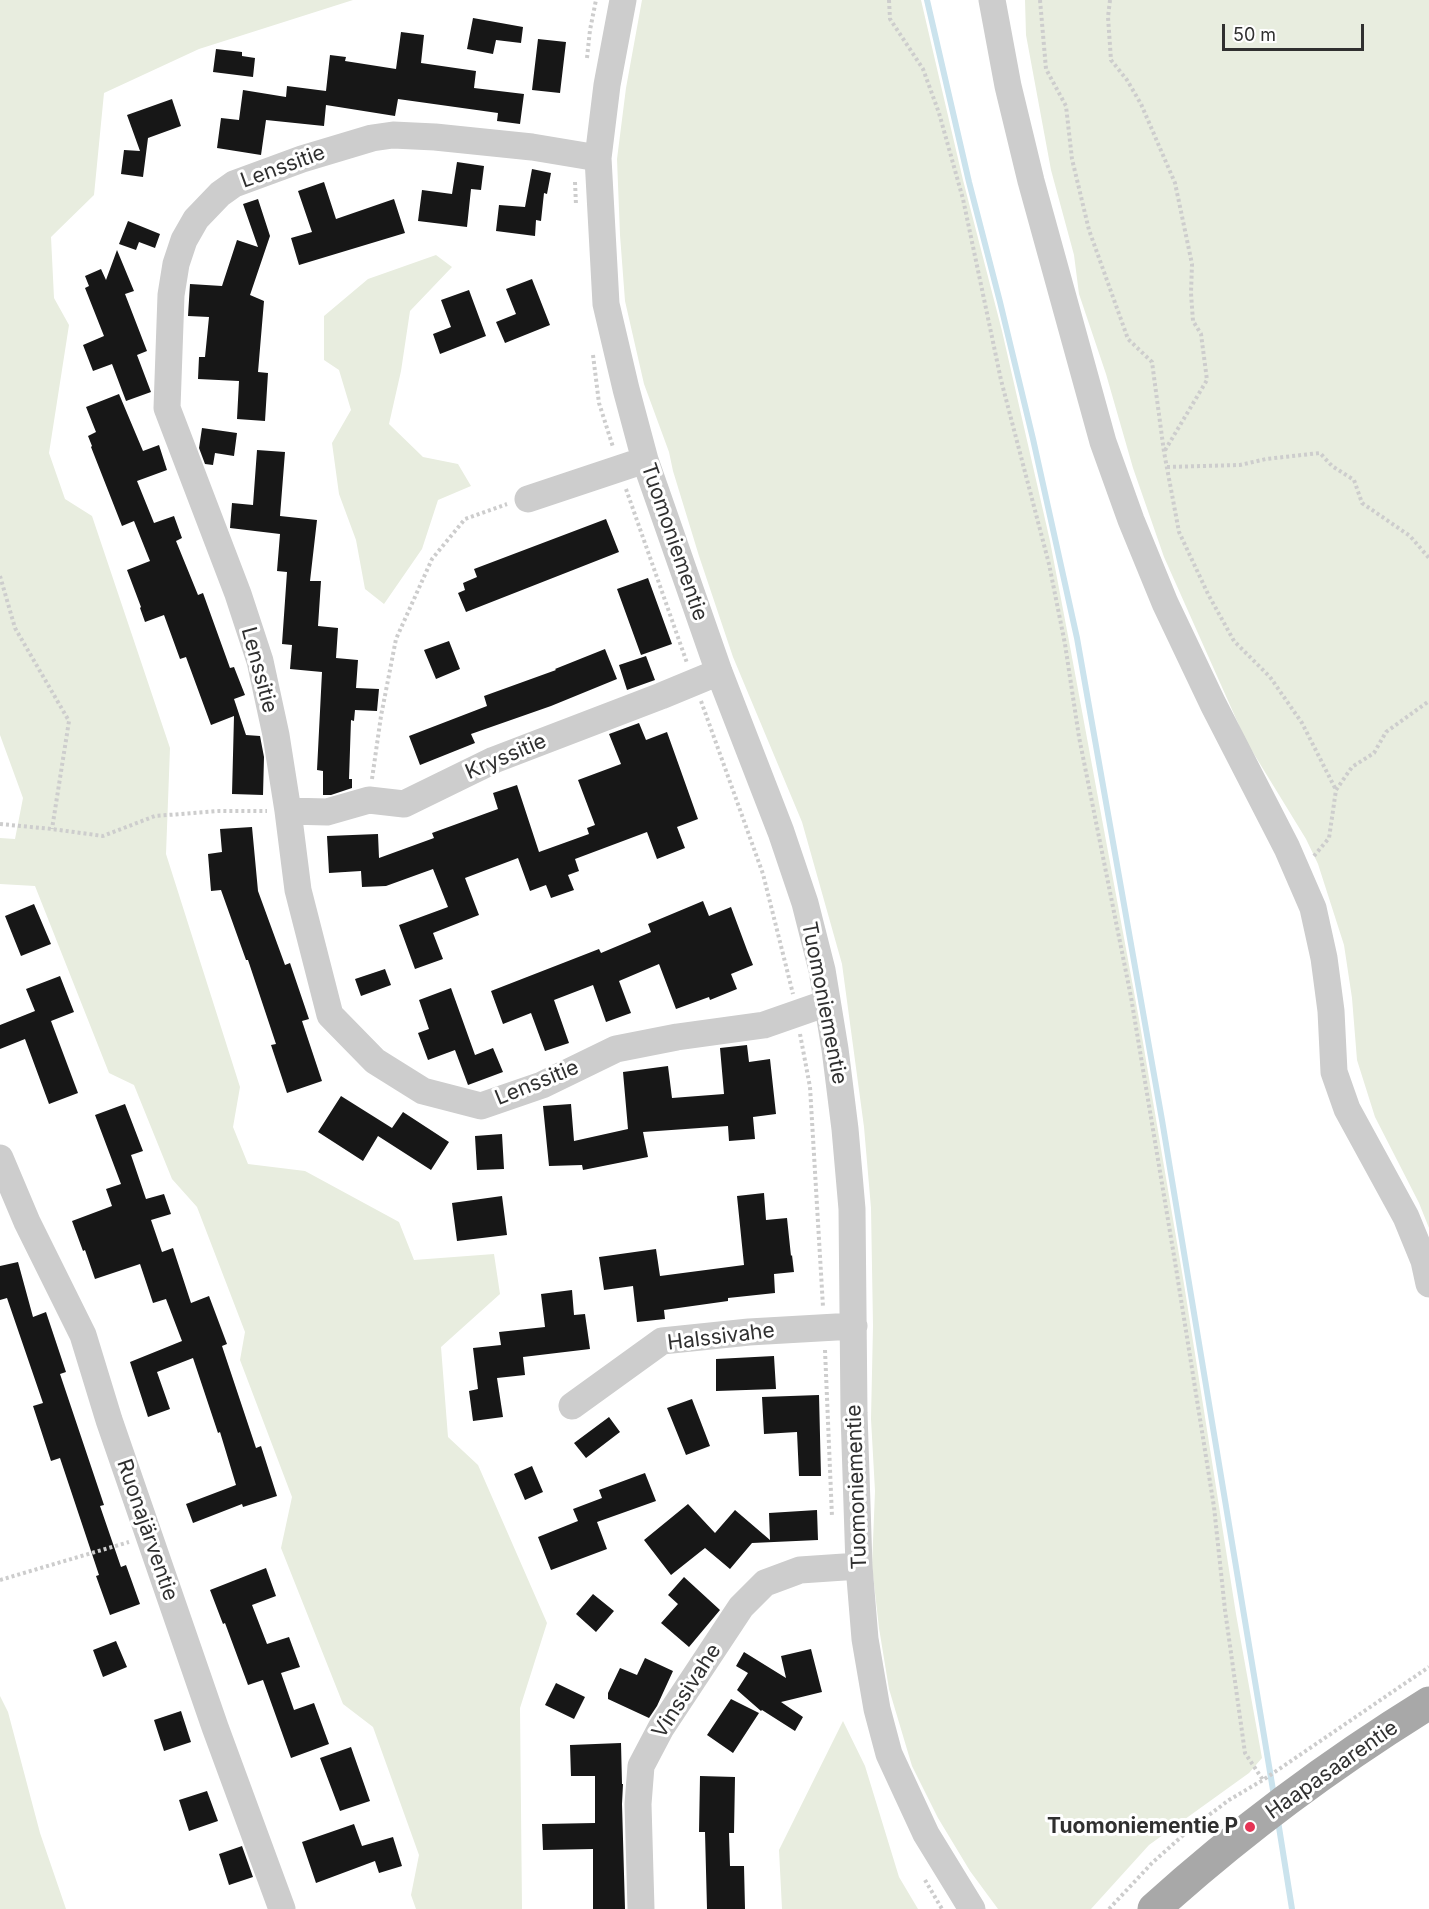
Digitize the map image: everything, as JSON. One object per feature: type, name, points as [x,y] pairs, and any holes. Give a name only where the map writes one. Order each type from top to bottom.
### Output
[{"type":"main road","name":"Haapasaarentie","points":[[1154,1909],[1208,1861],[1276,1808],[1386,1730],[1429,1703]]},
{"type":"street","name":"Tuomoniementie","points":[[623,0],[607,85],[588,156],[606,304],[645,460],[718,672],[781,832],[822,970],[836,1049],[852,1209],[854,1413],[865,1639],[877,1709],[889,1754],[926,1834],[972,1909]]},
{"type":"street","points":[[992,0],[1008,86],[1030,182],[1103,442],[1165,603],[1313,908],[1324,958],[1331,1011],[1334,1072],[1347,1109],[1406,1217],[1424,1261],[1429,1284]]},
{"type":"street","name":"Lenssitie","points":[[588,156],[532,147],[424,136],[393,135],[372,138],[302,159],[234,184],[220,194],[195,219],[184,240],[176,264],[171,295],[167,408],[238,594],[260,661],[276,735],[298,890],[330,1015],[375,1061],[423,1091],[481,1106],[542,1085],[616,1048],[764,1025],[827,1003]]},
{"type":"street","points":[[528,499],[645,460]]},
{"type":"street","name":"Kryssitie","points":[[288,811],[327,812],[369,800],[404,804],[494,760],[718,672]]},
{"type":"street","name":"Ruonajärventie","points":[[0,1158],[27,1222],[83,1335],[109,1420],[215,1727],[282,1909]]},
{"type":"street","name":"Halssivahe","points":[[572,1406],[663,1341],[749,1332],[854,1326]]},
{"type":"street","name":"Vinssivahe","points":[[641,1909],[638,1804],[641,1766],[661,1728],[741,1606],[765,1583],[800,1570],[860,1566]]},
{"type":"path","points":[[586,64],[596,0]]},
{"type":"path","points":[[889,0],[890,19],[923,69],[942,124],[963,199],[1001,380],[1049,564],[1065,644],[1079,737],[1131,998],[1176,1269],[1214,1507],[1225,1610],[1245,1753],[1263,1780]]},
{"type":"path","points":[[1040,0],[1046,69],[1066,106],[1072,159],[1089,230],[1128,339],[1152,362],[1164,452],[1179,532],[1208,594],[1234,640],[1270,677],[1302,723],[1336,790]]},
{"type":"path","points":[[1110,0],[1108,17],[1111,60],[1127,80],[1141,104],[1175,183],[1192,264],[1193,321],[1201,334],[1207,380],[1164,452]]},
{"type":"path","points":[[576,210],[574,188],[588,156]]},
{"type":"path","points":[[591,344],[599,403],[619,468],[763,874],[792,987],[810,1087],[822,1268],[833,1521]]},
{"type":"path","points":[[1167,467],[1240,465],[1266,459],[1320,453],[1332,466],[1354,480],[1362,503],[1410,536],[1429,558]]},
{"type":"path","points":[[369,800],[381,716],[396,639],[432,559],[465,519],[528,499]]},
{"type":"path","points":[[0,576],[15,628],[69,721],[52,828]]},
{"type":"path","points":[[1298,874],[1329,838],[1336,790],[1352,767],[1374,753],[1386,732],[1429,701]]},
{"type":"path","points":[[0,824],[52,828],[103,836],[155,816],[219,811],[288,811]]},
{"type":"path","points":[[0,1580],[150,1536]]},
{"type":"path","points":[[1109,1909],[1152,1863],[1189,1830],[1229,1800],[1263,1780],[1429,1667]]},
{"type":"path","points":[[923,1876],[942,1909]]},
{"type":"shaded area","points":[[0,0],[353,0],[199,49],[104,93],[94,195],[51,237],[54,298],[69,325],[49,453],[65,499],[92,516],[170,748],[166,854],[240,1087],[233,1127],[248,1164],[305,1171],[399,1222],[414,1260],[494,1254],[500,1294],[441,1347],[448,1437],[478,1465],[547,1623],[520,1708],[522,1909],[416,1909],[411,1895],[419,1855],[373,1727],[343,1704],[281,1548],[292,1497],[240,1360],[245,1332],[197,1207],[172,1179],[134,1085],[109,1073],[35,886],[0,884],[0,838],[15,839],[23,798],[0,735]]},
{"type":"shaded area","points":[[642,0],[921,0],[963,180],[1002,331],[1050,541],[1139,1019],[1236,1614],[1262,1758],[1249,1773],[1149,1845],[1091,1909],[998,1909],[970,1871],[938,1818],[912,1766],[889,1689],[872,1566],[875,1491],[871,1419],[873,1326],[871,1208],[864,1127],[842,964],[802,822],[733,657],[699,556],[669,452],[644,384],[625,301],[617,159],[626,88]]},
{"type":"shaded area","points":[[1025,0],[1429,0],[1429,1228],[1419,1203],[1375,1117],[1357,1060],[1352,998],[1344,945],[1318,864],[1306,839],[1246,741],[1164,557],[1133,468],[1106,374],[1079,294],[1074,255],[1051,170],[1026,35]]},
{"type":"shaded area","points":[[436,255],[452,267],[410,311],[401,371],[389,424],[423,457],[458,464],[471,486],[438,500],[422,549],[384,604],[365,589],[356,540],[339,494],[332,443],[351,410],[339,370],[324,360],[324,316],[368,279]]},
{"type":"shaded area","points":[[0,1696],[8,1712],[40,1833],[66,1909],[0,1909]]},
{"type":"shaded area","points":[[843,1721],[865,1766],[899,1877],[918,1909],[782,1909],[779,1850]]},
{"type":"building","points":[[473,18],[523,27],[521,43],[496,40],[493,54],[467,49]]},
{"type":"building","points":[[401,32],[424,35],[421,63],[476,71],[474,88],[524,94],[520,124],[497,121],[498,113],[398,99],[395,116],[326,105],[324,126],[266,120],[261,155],[217,148],[221,118],[239,120],[243,90],[286,97],[287,86],[326,91],[330,55],[346,57],[345,61],[396,69]]},
{"type":"building","points":[[538,39],[566,42],[560,93],[532,90]]},
{"type":"building","points":[[216,49],[242,52],[242,56],[255,58],[253,77],[213,72]]},
{"type":"building","points":[[172,99],[181,126],[148,138],[143,177],[121,174],[124,150],[140,151],[127,115]]},
{"type":"building","points":[[457,162],[484,166],[481,190],[471,189],[467,227],[418,221],[422,190],[452,194]]},
{"type":"building","points":[[532,169],[551,173],[547,194],[544,193],[541,221],[536,220],[535,236],[496,231],[499,205],[525,207]]},
{"type":"building","points":[[324,182],[336,219],[394,199],[405,233],[299,265],[291,238],[312,232],[298,191]]},
{"type":"building","points":[[258,199],[270,236],[250,295],[264,301],[258,372],[268,373],[265,421],[237,419],[239,381],[198,379],[199,357],[205,357],[209,317],[188,316],[190,284],[222,286],[237,240],[258,247],[243,204]]},
{"type":"building","points":[[128,221],[160,234],[155,248],[139,242],[136,250],[119,244]]},
{"type":"building","points":[[117,250],[134,291],[125,294],[147,351],[137,355],[151,392],[126,401],[112,364],[93,371],[83,345],[104,336],[85,288],[89,286],[85,276],[101,269],[106,280]]},
{"type":"building","points":[[532,279],[550,325],[505,343],[496,322],[516,314],[506,289]]},
{"type":"building","points":[[469,290],[486,336],[440,354],[433,334],[451,327],[441,300]]},
{"type":"building","points":[[119,394],[143,451],[159,445],[167,470],[137,481],[154,523],[174,516],[182,538],[176,541],[198,595],[203,593],[230,668],[234,667],[245,695],[234,699],[246,735],[260,736],[264,757],[263,795],[232,794],[234,716],[211,725],[186,657],[180,659],[164,615],[145,622],[127,570],[150,561],[134,521],[122,526],[88,436],[96,432],[86,407]]},
{"type":"building","points":[[202,428],[237,433],[234,456],[215,453],[213,465],[205,464],[199,448]]},
{"type":"building","points":[[257,450],[285,452],[280,516],[317,520],[310,581],[321,581],[318,626],[338,628],[336,658],[358,660],[356,688],[379,689],[377,711],[355,710],[354,721],[351,720],[349,779],[352,779],[352,788],[331,795],[323,795],[323,771],[317,770],[322,672],[290,669],[292,645],[282,644],[287,572],[277,571],[280,534],[230,528],[232,503],[253,505]]},
{"type":"building","points":[[606,519],[619,552],[466,612],[458,593],[465,590],[463,583],[477,577],[474,569]]},
{"type":"building","points":[[648,578],[672,644],[641,655],[617,589]]},
{"type":"building","points":[[449,641],[460,669],[436,679],[424,650]]},
{"type":"building","points":[[605,649],[617,679],[551,706],[471,734],[475,743],[420,765],[409,736],[487,706],[484,696],[556,670]]},
{"type":"building","points":[[646,656],[655,680],[627,690],[619,665]]},
{"type":"building","points":[[639,723],[646,740],[667,732],[698,819],[677,827],[685,848],[657,859],[647,832],[575,859],[579,871],[568,875],[574,890],[551,898],[546,885],[530,891],[518,858],[465,878],[479,915],[433,933],[443,959],[415,969],[399,925],[448,907],[433,869],[386,886],[362,887],[361,871],[329,873],[327,836],[378,834],[379,858],[434,838],[432,833],[498,809],[493,793],[517,785],[539,852],[589,834],[587,828],[595,825],[578,780],[621,764],[609,734]]},
{"type":"building","points":[[252,827],[258,891],[285,965],[290,963],[309,1019],[302,1021],[322,1081],[287,1093],[271,1045],[276,1044],[248,960],[246,960],[221,890],[211,891],[208,854],[222,852],[220,829]]},
{"type":"building","points":[[703,901],[709,916],[731,907],[753,965],[731,974],[737,989],[710,1000],[709,997],[676,1009],[659,964],[619,981],[631,1013],[606,1022],[593,985],[554,1000],[569,1043],[545,1051],[531,1013],[503,1024],[491,991],[599,949],[601,953],[651,932],[648,924]]},
{"type":"building","points":[[34,904],[51,944],[21,956],[5,916]]},
{"type":"building","points":[[385,969],[391,985],[361,996],[355,979]]},
{"type":"building","points":[[60,976],[74,1012],[51,1021],[78,1093],[49,1104],[25,1039],[0,1049],[0,1025],[35,1011],[26,989]]},
{"type":"building","points":[[451,988],[475,1055],[493,1048],[503,1072],[468,1085],[455,1050],[428,1060],[418,1033],[429,1029],[419,1000]]},
{"type":"building","points":[[747,1045],[749,1062],[770,1059],[776,1114],[753,1117],[755,1139],[729,1141],[728,1126],[643,1132],[648,1157],[583,1170],[582,1165],[549,1166],[543,1106],[571,1104],[574,1141],[628,1129],[623,1072],[668,1066],[672,1098],[724,1094],[720,1048]]},
{"type":"building","points":[[341,1096],[392,1128],[403,1112],[449,1142],[431,1170],[378,1136],[363,1161],[318,1132]]},
{"type":"building","points":[[125,1104],[143,1151],[131,1155],[146,1199],[164,1194],[171,1214],[151,1220],[162,1252],[173,1248],[191,1303],[209,1296],[227,1344],[222,1346],[256,1448],[261,1446],[277,1496],[243,1507],[242,1504],[193,1523],[186,1504],[236,1485],[220,1432],[218,1433],[193,1358],[157,1372],[170,1409],[148,1417],[130,1362],[182,1341],[166,1299],[153,1303],[140,1264],[95,1279],[72,1221],[112,1206],[106,1189],[121,1184],[95,1115]]},
{"type":"building","points":[[502,1134],[504,1169],[477,1170],[475,1136]]},
{"type":"building","points":[[764,1193],[766,1220],[787,1218],[794,1272],[774,1274],[775,1293],[728,1298],[728,1301],[664,1310],[665,1319],[637,1322],[633,1286],[604,1290],[599,1257],[656,1249],[660,1276],[744,1265],[737,1196]]},
{"type":"building","points":[[502,1196],[507,1235],[457,1241],[452,1203]]},
{"type":"building","points":[[18,1262],[33,1317],[46,1312],[66,1372],[60,1374],[104,1505],[100,1506],[121,1567],[126,1565],[140,1604],[110,1615],[60,1458],[51,1461],[33,1406],[43,1403],[7,1298],[0,1300],[0,1266]]},
{"type":"building","points":[[572,1290],[574,1315],[585,1314],[590,1349],[523,1357],[525,1375],[497,1378],[503,1417],[473,1421],[469,1391],[478,1389],[473,1348],[501,1345],[499,1332],[545,1327],[541,1294]]},
{"type":"building","points":[[774,1356],[776,1389],[716,1391],[716,1359]]},
{"type":"building","points":[[819,1395],[821,1476],[799,1476],[797,1432],[764,1434],[762,1397]]},
{"type":"building","points":[[692,1399],[710,1446],[686,1455],[667,1408]]},
{"type":"building","points":[[609,1417],[620,1432],[586,1458],[574,1443]]},
{"type":"building","points":[[532,1466],[543,1492],[525,1500],[514,1474]]},
{"type":"building","points":[[645,1473],[656,1501],[597,1522],[607,1549],[551,1570],[538,1537],[578,1521],[573,1509],[602,1498],[599,1490]]},
{"type":"building","points":[[688,1504],[715,1533],[735,1510],[770,1540],[769,1513],[817,1510],[818,1540],[752,1543],[730,1569],[705,1548],[671,1575],[644,1540]]},
{"type":"building","points":[[266,1568],[276,1596],[252,1605],[267,1644],[289,1637],[300,1667],[281,1673],[294,1710],[314,1703],[329,1744],[291,1758],[263,1680],[248,1685],[210,1590]]},
{"type":"building","points":[[684,1577],[720,1610],[689,1647],[661,1623],[678,1604],[668,1595]]},
{"type":"building","points":[[593,1594],[614,1611],[596,1632],[576,1614]]},
{"type":"building","points":[[116,1641],[127,1667],[103,1677],[93,1650]]},
{"type":"building","points":[[811,1649],[822,1692],[781,1702],[803,1717],[795,1731],[761,1711],[737,1690],[748,1673],[736,1666],[744,1652],[786,1678],[781,1656]]},
{"type":"building","points":[[645,1658],[673,1671],[649,1718],[608,1699],[608,1693],[620,1668],[637,1675]]},
{"type":"building","points":[[556,1683],[585,1697],[574,1719],[545,1705]]},
{"type":"building","points":[[731,1699],[759,1713],[733,1753],[707,1735]]},
{"type":"building","points":[[181,1711],[191,1742],[164,1751],[154,1720]]},
{"type":"building","points":[[621,1743],[625,1909],[593,1909],[593,1849],[543,1850],[542,1824],[595,1823],[595,1776],[571,1776],[570,1745]]},
{"type":"building","points":[[351,1747],[370,1801],[340,1811],[320,1758]]},
{"type":"building","points":[[700,1776],[735,1777],[734,1833],[729,1833],[730,1866],[744,1866],[745,1909],[707,1909],[705,1832],[699,1832]]},
{"type":"building","points":[[207,1791],[218,1821],[189,1831],[179,1800]]},
{"type":"building","points":[[354,1824],[362,1846],[393,1837],[402,1866],[379,1873],[375,1861],[316,1883],[302,1842]]},
{"type":"building","points":[[242,1846],[253,1877],[229,1885],[219,1854]]},
{"type":"waterway","points":[[927,0],[969,182],[1033,439],[1077,638],[1162,1120],[1274,1796]]},
{"type":"waterway","points":[[1278,1821],[1292,1909]]},
{"type":"place","name":"Tuomoniementie P","points":[[1250,1827]]}]
